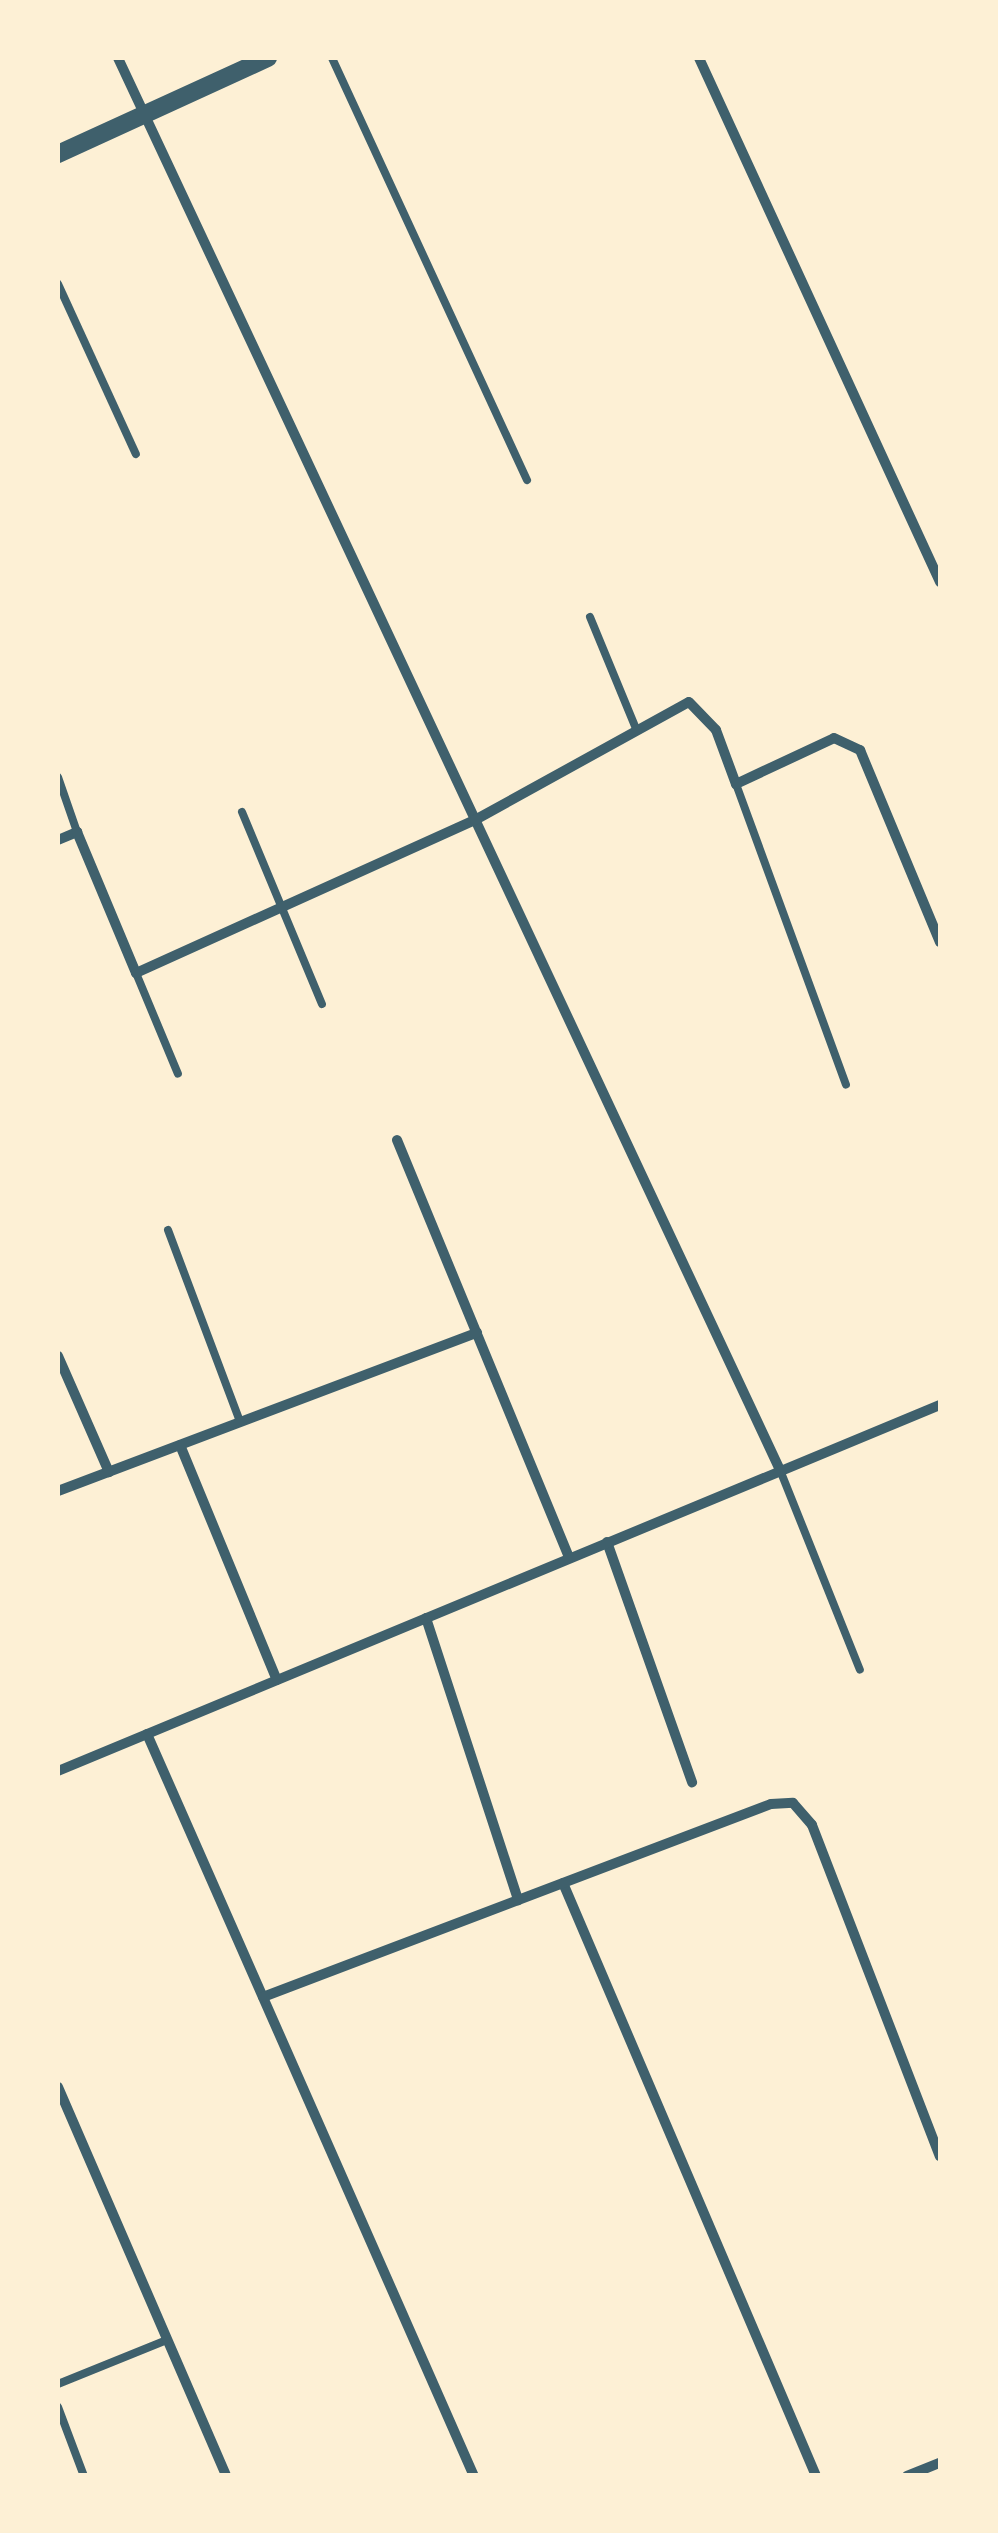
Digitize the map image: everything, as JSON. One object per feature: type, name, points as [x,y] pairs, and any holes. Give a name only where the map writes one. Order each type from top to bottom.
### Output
[{"type":"street","points":[[118,58],[780,1470]]},
{"type":"street","points":[[58,154],[268,58]]},
{"type":"street","points":[[699,58],[940,582]]},
{"type":"street","points":[[58,840],[77,832],[136,973],[475,820],[689,702],[716,730],[736,784],[834,738],[860,750],[940,942]]},
{"type":"street","points":[[397,1140],[570,1558]]},
{"type":"street","points":[[58,1492],[477,1333]]},
{"type":"street","points":[[58,1356],[109,1472]]},
{"type":"street","points":[[58,1771],[940,1406]]},
{"type":"street","points":[[180,1446],[277,1680]]},
{"type":"street","points":[[607,1542],[692,1782]]},
{"type":"street","points":[[426,1618],[518,1900]]},
{"type":"street","points":[[147,1734],[474,2476]]},
{"type":"street","points":[[263,1997],[771,1804],[794,1803],[812,1826],[940,2156]]},
{"type":"street","points":[[563,1883],[816,2476]]},
{"type":"street","points":[[58,2087],[226,2476]]},
{"type":"street","points":[[906,2476],[940,2463]]},
{"type":"lane","points":[[332,58],[528,480]]},
{"type":"lane","points":[[58,284],[136,454]]},
{"type":"lane","points":[[590,617],[637,731]]},
{"type":"lane","points":[[58,776],[77,832]]},
{"type":"lane","points":[[736,784],[846,1084]]},
{"type":"lane","points":[[242,812],[322,1004]]},
{"type":"lane","points":[[136,973],[178,1074]]},
{"type":"lane","points":[[168,1230],[240,1422]]},
{"type":"lane","points":[[780,1470],[860,1670]]},
{"type":"lane","points":[[58,2384],[167,2340]]},
{"type":"lane","points":[[58,2407],[84,2476]]}]
